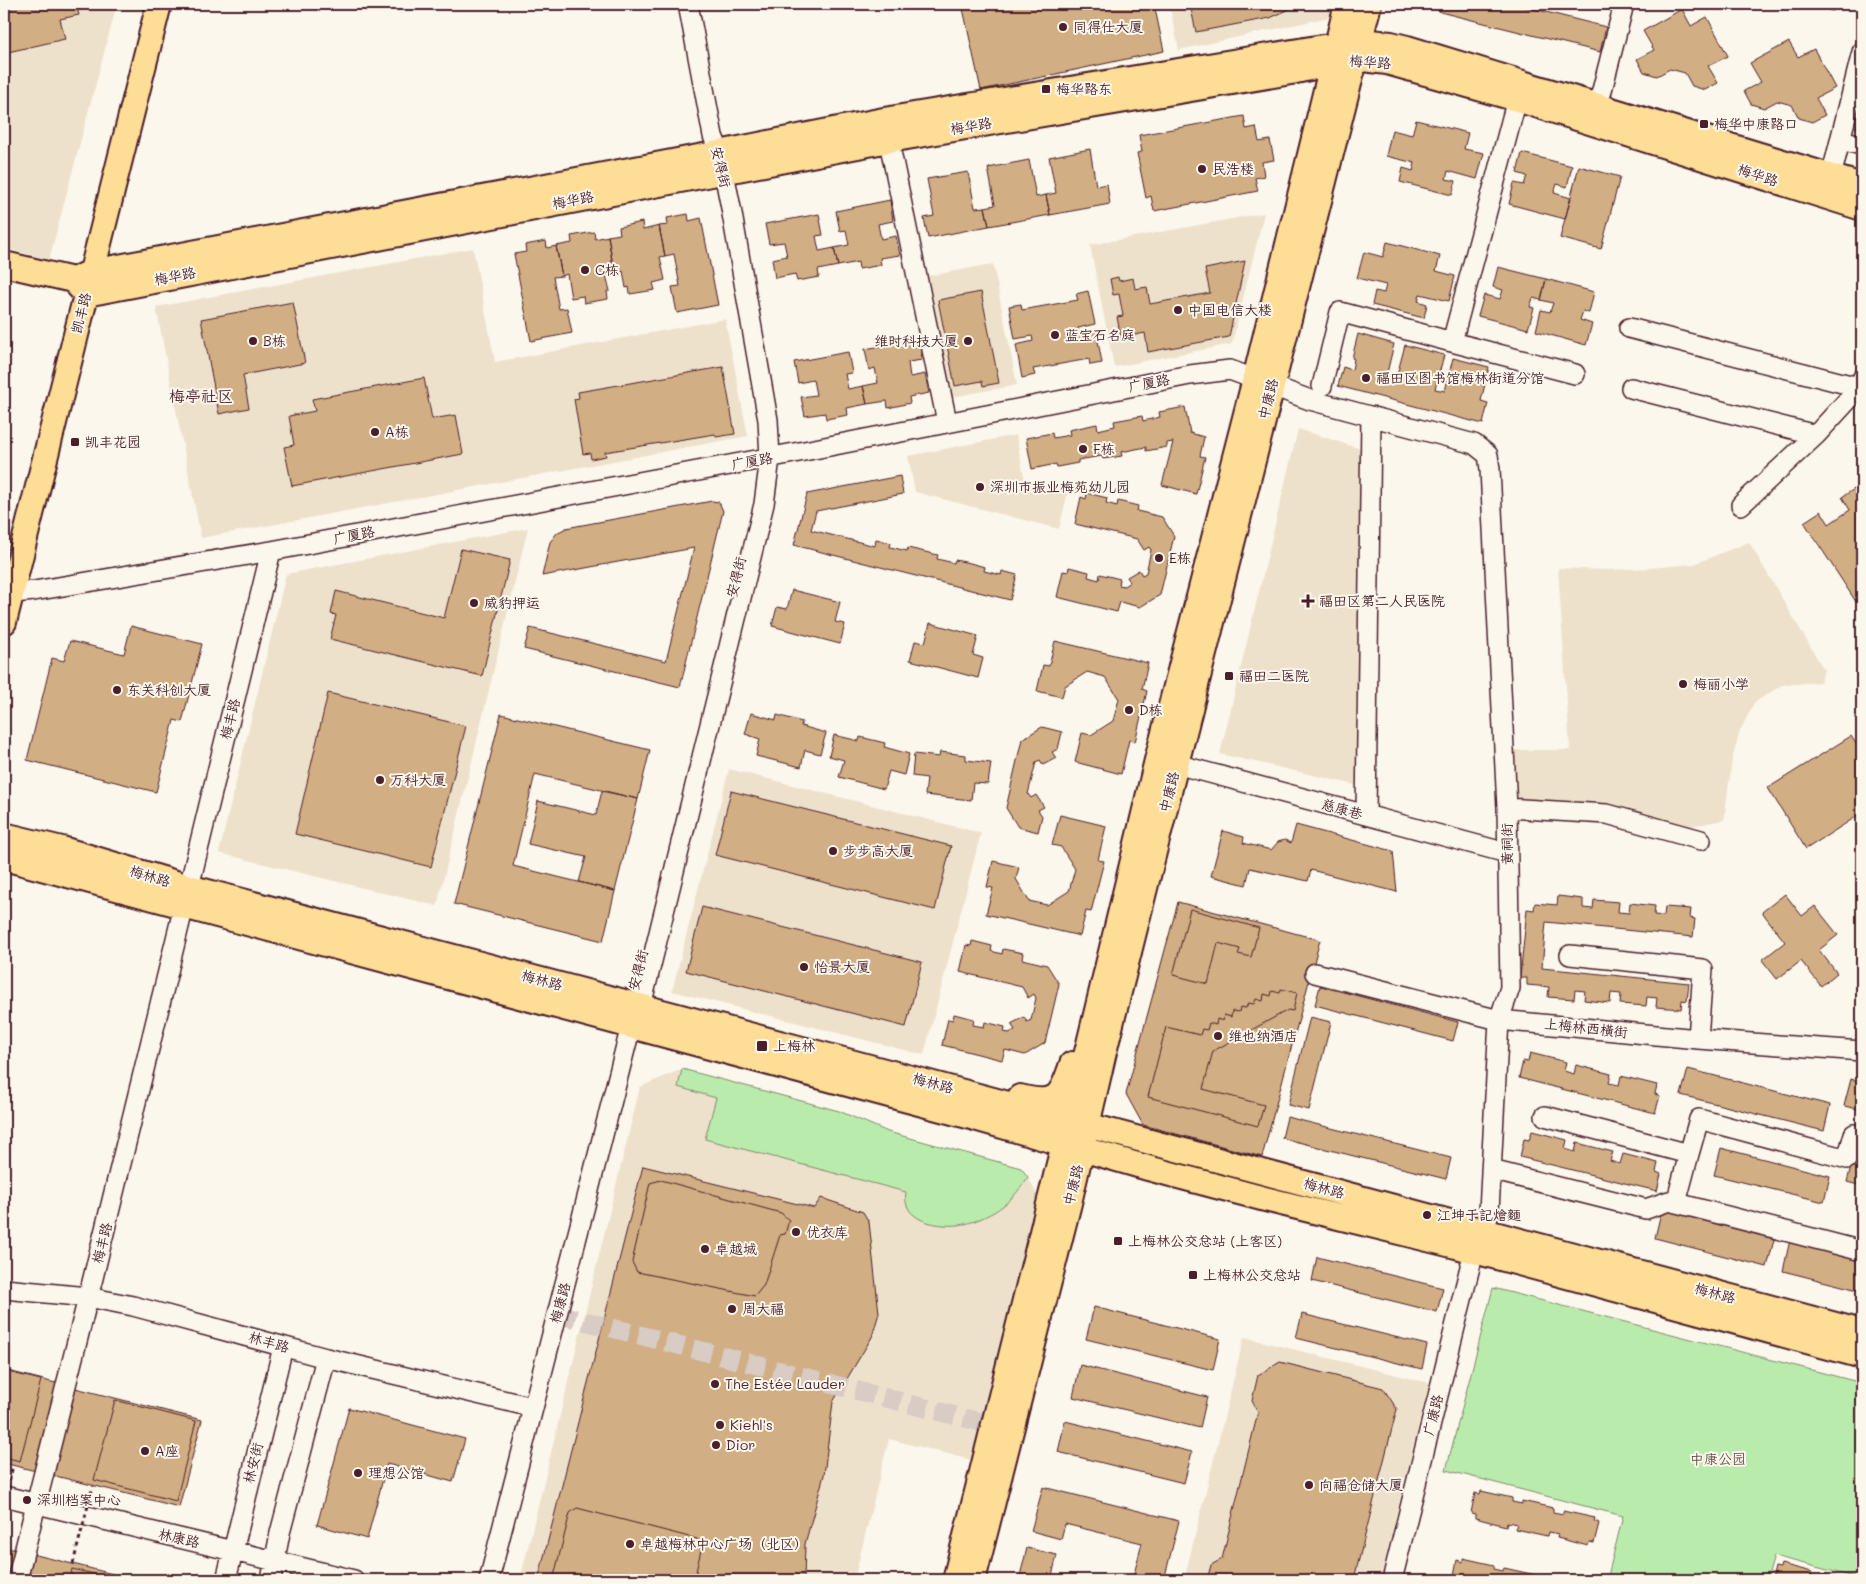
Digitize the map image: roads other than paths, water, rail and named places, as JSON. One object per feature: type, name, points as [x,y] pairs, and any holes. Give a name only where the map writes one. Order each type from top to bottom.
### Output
[{"type":"main road","name":"凯丰路","points":[[4,554],[84,282],[143,4]]},
{"type":"main road","name":"凯丰路","points":[[4,622],[7,594],[84,282],[159,4]]},
{"type":"main road","name":"中康路","points":[[1346,51],[1347,4]]},
{"type":"main road","name":"中康路","points":[[1096,1050],[1176,764],[1263,383],[1346,51],[1368,4]]},
{"type":"main road","name":"梅华路","points":[[4,264],[84,282],[715,158],[1346,51],[1407,48],[1862,186]]},
{"type":"main road","name":"梅华路","points":[[1346,51],[1411,67],[1517,99],[1862,208]]},
{"type":"main road","name":"中康路","points":[[973,1580],[1096,1050],[1157,760],[1263,383]]},
{"type":"main road","points":[[4,824],[62,849]]},
{"type":"main road","name":"梅林路","points":[[4,835],[62,849],[187,896]]},
{"type":"main road","name":"梅林路","points":[[4,858],[187,896],[634,1011],[978,1094],[1154,1144],[1862,1356]]},
{"type":"main road","name":"梅林路","points":[[634,1011],[972,1117],[1148,1168],[1265,1199],[1479,1241],[1862,1332]]},
{"type":"main road","points":[[978,1094],[1013,1095],[1037,1101],[1046,1100],[1061,1092],[1074,1059],[1096,1050],[1108,1070],[1102,1097],[1105,1110],[1117,1123],[1139,1130],[1154,1144]]},
{"type":"main road","points":[[972,1117],[998,1138],[1039,1150],[1047,1156],[1052,1172],[1046,1195],[1054,1226],[1077,1212],[1086,1178],[1093,1172],[1103,1166],[1111,1165],[1130,1170],[1148,1168]]},
{"type":"main road","name":"中康路","points":[[955,1580],[992,1425],[1054,1226]]},
{"type":"street","name":"安得街","points":[[634,1011],[764,504],[765,458],[688,4]]},
{"type":"street","points":[[1598,106],[1624,4]]},
{"type":"street","points":[[1831,177],[1862,52]]},
{"type":"street","points":[[1452,342],[1517,99]]},
{"type":"street","points":[[887,130],[947,422]]},
{"type":"street","points":[[1840,140],[1862,145]]},
{"type":"street","points":[[1322,386],[1340,312],[1575,374]]},
{"type":"street","points":[[1629,328],[1862,384],[1816,435],[1741,505]]},
{"type":"street","name":"广厦路","points":[[7,594],[271,551],[1209,372],[1230,370],[1310,400],[1474,444],[1488,455]]},
{"type":"street","points":[[1631,388],[1816,435]]},
{"type":"street","points":[[1366,815],[1371,416]]},
{"type":"street","name":"黄祠街","points":[[1479,1241],[1489,1211],[1499,1020],[1510,988],[1507,808],[1488,455]]},
{"type":"street","name":"梅丰路","points":[[17,1580],[271,551]]},
{"type":"street","name":"慈康巷","points":[[1176,764],[1508,853]]},
{"type":"street","points":[[1507,808],[1608,814],[1701,840]]},
{"type":"street","points":[[1570,955],[1703,969],[1698,1039]]},
{"type":"street","name":"上梅林西横街","points":[[1315,973],[1499,1020],[1698,1039],[1862,1051]]},
{"type":"street","name":"梅康路","points":[[488,1580],[634,1011]]},
{"type":"street","points":[[1546,1116],[1689,1154]]},
{"type":"street","points":[[1676,1203],[1698,1119],[1847,1159],[1854,1134],[1862,1136]]},
{"type":"street","points":[[1491,1170],[1646,1209],[1669,1201],[1862,1251]]},
{"type":"street","name":"广康路","points":[[1392,1580],[1479,1241]]},
{"type":"street","name":"林丰路","points":[[4,1289],[88,1297],[133,1306],[326,1358],[532,1407]]},
{"type":"street","name":"林安街","points":[[226,1580],[283,1347]]},
{"type":"street","points":[[271,1580],[280,1533],[326,1358]]},
{"type":"street","name":"林康路","points":[[4,1496],[354,1580]]},
{"type":"tunnel","points":[[557,1314],[992,1425]]},
{"type":"place","name":"同得仕大厦","points":[[1063,27]]},
{"type":"place","name":"梅华路东","points":[[1046,89]]},
{"type":"place","name":"梅华中康路口","points":[[1704,124]]},
{"type":"place","name":"民浩楼","points":[[1202,169]]},
{"type":"place","name":"C栋","points":[[585,270]]},
{"type":"place","name":"中国电信大楼","points":[[1178,310]]},
{"type":"place","name":"蓝宝石名庭","points":[[1055,335]]},
{"type":"place","name":"B栋","points":[[253,341]]},
{"type":"place","name":"维时科技大厦","points":[[968,341]]},
{"type":"place","name":"福田区图书馆梅林街道分馆","points":[[1366,378]]},
{"type":"place","name":"A栋","points":[[375,432]]},
{"type":"place","name":"凯丰花园","points":[[75,442]]},
{"type":"place","name":"F栋","points":[[1083,449]]},
{"type":"place","name":"深圳市振业梅苑幼儿园","points":[[980,487]]},
{"type":"place","name":"E栋","points":[[1159,558]]},
{"type":"place","name":"福田区第二人民医院","points":[[1308,601]]},
{"type":"place","name":"威豹押运","points":[[474,603]]},
{"type":"place","name":"福田二医院","points":[[1229,676]]},
{"type":"place","name":"梅丽小学","points":[[1683,684]]},
{"type":"place","name":"东关科创大厦","points":[[117,690]]},
{"type":"place","name":"D栋","points":[[1129,710]]},
{"type":"place","name":"万科大厦","points":[[380,780]]},
{"type":"place","name":"步步高大厦","points":[[833,851]]},
{"type":"place","name":"怡景大厦","points":[[804,967]]},
{"type":"place","name":"维也纳酒店","points":[[1218,1036]]},
{"type":"place","name":"上梅林","points":[[762,1046]]},
{"type":"place","name":"江坤于記燴麵","points":[[1427,1215]]},
{"type":"place","name":"优衣库","points":[[796,1232]]},
{"type":"place","name":"上梅林公交总站 (上客区)","points":[[1118,1241]]},
{"type":"place","name":"卓越城","points":[[705,1249]]},
{"type":"place","name":"上梅林公交总站","points":[[1193,1275]]},
{"type":"place","name":"周大福","points":[[732,1309]]},
{"type":"place","name":"The Estée Lauder","points":[[715,1384]]},
{"type":"place","name":"Kiehl's","points":[[720,1425]]},
{"type":"place","name":"Dior","points":[[716,1445]]},
{"type":"place","name":"A座","points":[[145,1451]]},
{"type":"place","name":"理想公馆","points":[[358,1473]]},
{"type":"place","name":"向福仓储大厦","points":[[1309,1485]]},
{"type":"place","name":"深圳档案中心","points":[[27,1500]]},
{"type":"place","name":"卓越梅林中心广场（北区）","points":[[630,1544]]},
{"type":"district","name":"梅亭社区","points":[[201,396]]},
{"type":"park label","name":"中康公园","points":[[1718,1459]]}]
